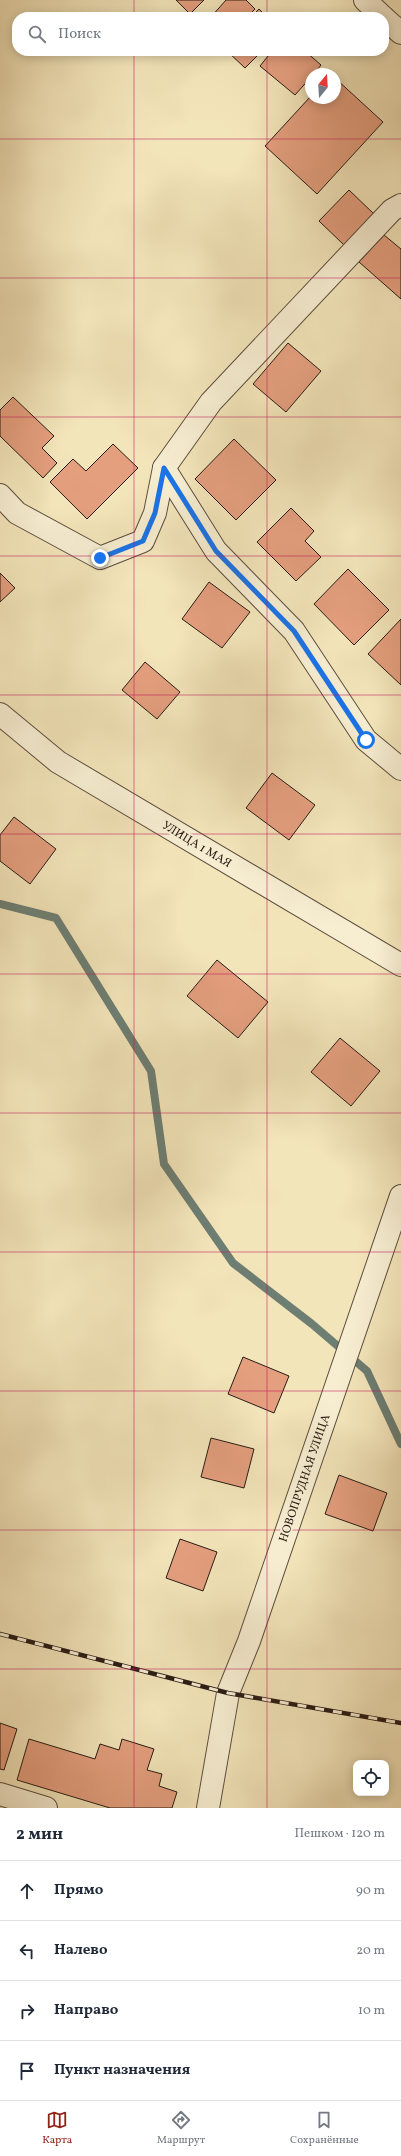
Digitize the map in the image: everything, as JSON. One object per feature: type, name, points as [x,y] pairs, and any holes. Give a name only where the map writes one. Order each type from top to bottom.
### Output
[{"type":"street","points":[[365,0],[378,12]]},
{"type":"street","points":[[389,22],[401,34]]},
{"type":"street","points":[[0,495],[18,513],[100,558],[143,541],[155,513],[164,468],[211,402],[392,210],[401,205]]},
{"type":"street","points":[[164,468],[216,551],[294,631],[366,740],[401,769]]},
{"type":"street","name":"УЛИЦА 1 МАЯ","points":[[0,714],[58,762],[401,965]]},
{"type":"street","name":"НОВОПРУДНАЯ УЛИЦА","points":[[208,1808],[228,1694],[248,1641],[401,1196]]},
{"type":"street","points":[[0,1794],[46,1808]]},
{"type":"building","points":[[176,0],[204,0],[192,12],[188,12]]},
{"type":"building","points":[[226,0],[246,0],[255,9],[252,12],[215,12]]},
{"type":"building","points":[[232,56],[257,56],[245,68]]},
{"type":"building","points":[[268,56],[311,56],[321,65],[319,68],[305,68],[305,84],[295,95],[260,66]]},
{"type":"building","points":[[341,84],[383,122],[317,194],[265,146],[305,103],[305,104],[341,104]]},
{"type":"building","points":[[349,190],[374,214],[344,245],[319,221]]},
{"type":"building","points":[[384,235],[401,249],[401,299],[359,262]]},
{"type":"building","points":[[288,343],[321,371],[286,412],[253,384]]},
{"type":"building","points":[[13,397],[54,436],[42,448],[57,463],[43,478],[0,436],[0,410]]},
{"type":"building","points":[[234,439],[276,480],[236,520],[195,479]]},
{"type":"building","points":[[113,444],[138,468],[87,519],[50,482],[73,459],[86,471]]},
{"type":"building","points":[[291,508],[314,531],[305,541],[321,557],[296,581],[257,542]]},
{"type":"building","points":[[348,569],[389,610],[354,645],[314,604]]},
{"type":"building","points":[[0,573],[15,588],[0,602]]},
{"type":"building","points":[[209,582],[250,612],[222,648],[182,619]]},
{"type":"building","points":[[401,619],[401,685],[368,654]]},
{"type":"building","points":[[145,662],[180,692],[157,719],[122,690]]},
{"type":"building","points":[[272,773],[315,805],[289,840],[246,808]]},
{"type":"building","points":[[14,817],[56,849],[30,884],[0,861],[0,835]]},
{"type":"building","points":[[217,960],[268,1002],[238,1038],[187,996]]},
{"type":"building","points":[[340,1038],[380,1071],[351,1106],[311,1072]]},
{"type":"building","points":[[243,1357],[289,1376],[274,1413],[228,1394]]},
{"type":"building","points":[[211,1438],[254,1449],[244,1488],[201,1477]]},
{"type":"building","points":[[339,1475],[387,1493],[373,1531],[325,1514]]},
{"type":"building","points":[[180,1539],[217,1552],[203,1591],[166,1578]]},
{"type":"building","points":[[0,1723],[17,1729],[4,1770],[0,1769]]},
{"type":"building","points":[[29,1739],[95,1759],[100,1744],[119,1750],[122,1739],[154,1749],[147,1770],[162,1774],[159,1786],[177,1792],[172,1808],[110,1808],[17,1780]]},
{"type":"waterway","points":[[0,904],[56,918],[151,1071],[164,1164],[233,1263],[312,1324],[367,1371],[401,1444]]},
{"type":"railway","points":[[0,1634],[228,1693],[401,1723]]},
{"type":"route","points":[[100,558],[143,541],[155,513],[164,468],[216,551],[271,605],[294,631],[366,740]]}]
